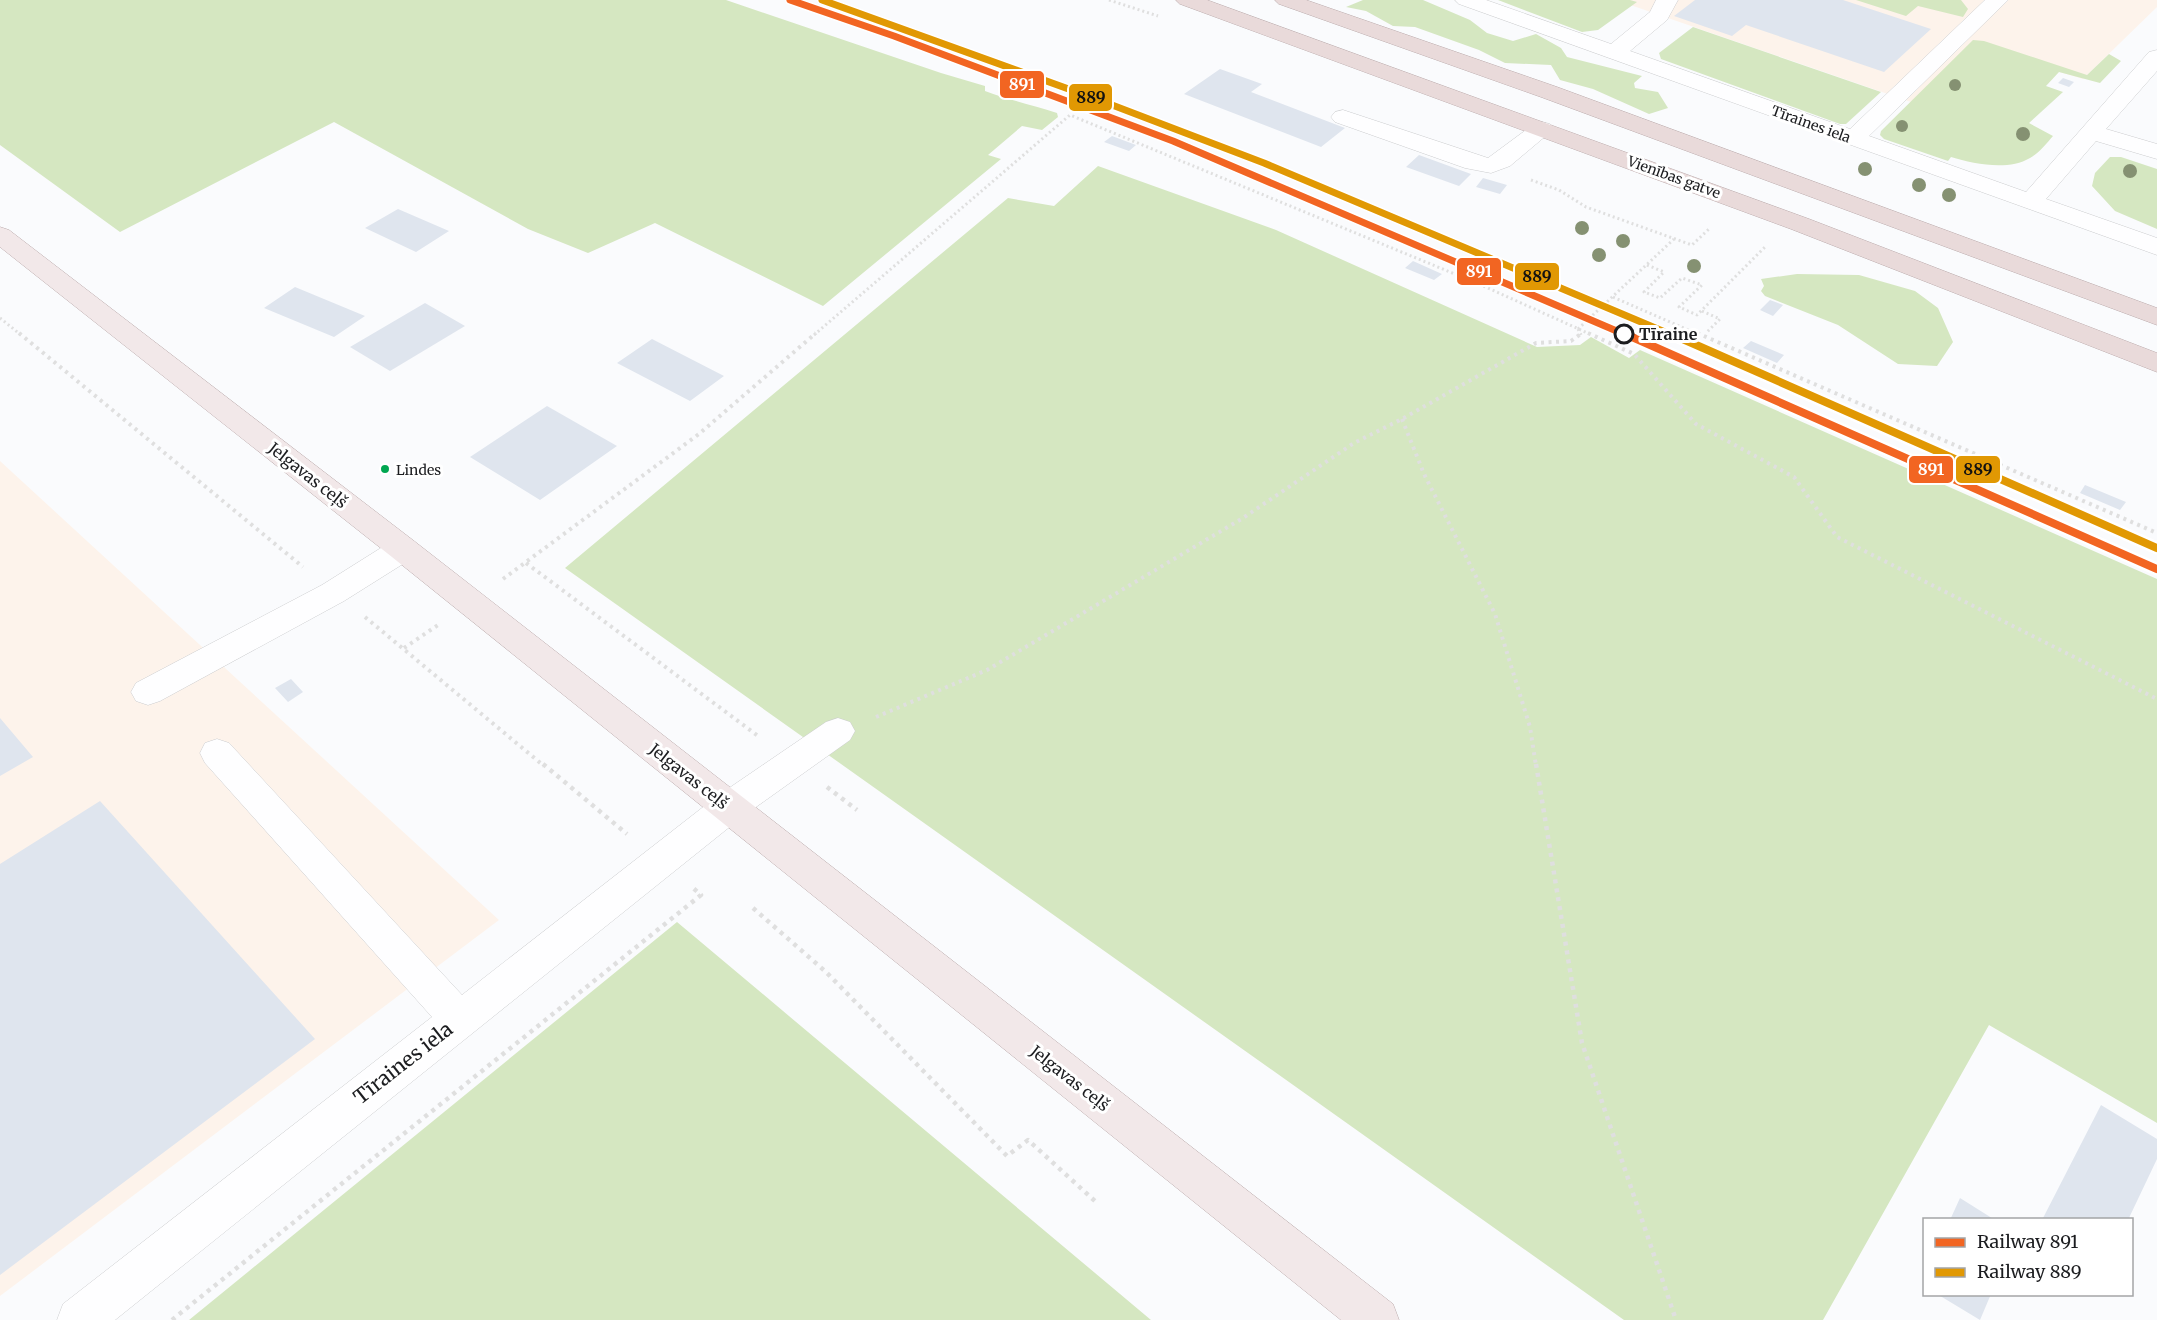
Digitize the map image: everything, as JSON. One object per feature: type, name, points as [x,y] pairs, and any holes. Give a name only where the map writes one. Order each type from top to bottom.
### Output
[{"type":"highway","name":"Vienības gatve","points":[[1187,0],[1800,224],[2157,363]]},
{"type":"highway","points":[[1286,0],[1550,92],[2157,317]]},
{"type":"main road","name":"Jelgavas ceļš","points":[[0,235],[403,549],[1377,1320]]},
{"type":"street","name":"Tīraines iela","points":[[1466,0],[2157,247]]},
{"type":"street","points":[[1614,54],[1659,15],[1667,0]]},
{"type":"street","points":[[1853,139],[1997,0]]},
{"type":"street","points":[[2030,202],[2093,133],[2135,79],[2157,57]]},
{"type":"street","points":[[1343,117],[1473,163],[1491,166],[1502,161],[1542,129]]},
{"type":"street","points":[[2093,133],[2157,152]]},
{"type":"street","points":[[148,692],[333,592],[403,549]]},
{"type":"street","name":"Tīraines iela","points":[[79,1320],[729,807],[838,731]]},
{"type":"street","points":[[217,753],[459,1018]]},
{"type":"path","points":[[404,648],[526,563],[699,434],[1070,116],[1161,151],[1468,279],[1634,354],[1696,424],[1794,477],[1837,537],[2157,699]]},
{"type":"path","points":[[1527,179],[1559,190],[1586,207],[1692,245],[1708,228],[1714,231]]},
{"type":"path","points":[[1578,329],[1674,238]]},
{"type":"path","points":[[1647,265],[1664,272],[1644,292],[1660,298],[1682,278],[1702,285],[1679,307],[1697,315],[1767,244]]},
{"type":"path","points":[[1613,297],[2157,533]]},
{"type":"path","points":[[1701,311],[1720,319],[1707,332]]},
{"type":"path","points":[[0,318],[404,648],[701,895],[172,1320]]},
{"type":"path","points":[[838,731],[903,707],[987,670],[1243,518],[1354,443],[1402,419],[1536,343],[1571,341],[1582,334],[1578,329]]},
{"type":"path","points":[[1402,419],[1424,474],[1495,614],[1530,727],[1582,1043],[1676,1320]]},
{"type":"path","points":[[526,563],[857,810]]},
{"type":"path","points":[[753,908],[826,972],[1007,1156],[1028,1140],[1096,1202]]},
{"type":"shaded area","points":[[1616,0],[2157,0],[2157,7],[2083,79],[2050,69],[1989,129]]},
{"type":"shaded area","points":[[0,461],[499,920],[0,1296]]},
{"type":"green space","points":[[0,0],[726,0],[985,86],[985,91],[1057,113],[1058,117],[1042,130],[1022,126],[988,155],[1001,159],[823,306],[655,223],[588,253],[528,229],[334,122],[120,232],[0,145]]},
{"type":"green space","points":[[1363,0],[1423,0],[1470,20],[1487,33],[1513,41],[1536,34],[1561,48],[1567,57],[1642,76],[1634,83],[1635,88],[1658,92],[1668,108],[1649,114],[1593,89],[1560,80],[1551,65],[1505,63],[1479,50],[1415,27],[1393,26],[1366,11],[1346,7]]},
{"type":"green space","points":[[1498,0],[1630,0],[1637,2],[1598,30],[1582,32]]},
{"type":"green space","points":[[1856,0],[1961,0],[1968,9],[1963,17],[1918,6],[1906,16]]},
{"type":"green space","points":[[1693,27],[1881,92],[1846,124],[1840,124],[1661,59],[1659,53]]},
{"type":"green space","points":[[1973,40],[1984,41],[2087,75],[2109,54],[2121,61],[2100,83],[2059,72],[2046,86],[2063,92],[2029,123],[2053,136],[2036,154],[2021,162],[1991,165],[1951,157],[1948,161],[1884,139],[1880,135],[1881,131]]},
{"type":"green space","points":[[2110,157],[2121,157],[2157,169],[2157,229],[2115,211],[2092,186],[2095,173]]},
{"type":"green space","points":[[1098,166],[1276,230],[1537,347],[1580,345],[1591,337],[1629,358],[1640,350],[2157,579],[2157,1123],[1989,1025],[1823,1320],[1624,1320],[565,568],[1008,198],[1054,206]]},
{"type":"green space","points":[[1797,274],[1859,275],[1915,291],[1938,308],[1953,342],[1937,366],[1898,364],[1838,325],[1765,296],[1761,291],[1764,286],[1761,279]]},
{"type":"green space","points":[[677,922],[1151,1320],[189,1320]]},
{"type":"building","points":[[1695,0],[1843,0],[1931,29],[1884,72],[1746,25],[1732,36],[1674,16]]},
{"type":"building","points":[[1220,69],[1262,84],[1251,92],[1345,128],[1321,147],[1184,94]]},
{"type":"building","points":[[2063,78],[2074,82],[2069,87],[2058,83]]},
{"type":"building","points":[[1112,136],[1136,145],[1129,151],[1104,142]]},
{"type":"building","points":[[1419,155],[1471,174],[1459,186],[1406,167]]},
{"type":"building","points":[[1483,178],[1507,185],[1500,194],[1476,187]]},
{"type":"building","points":[[398,209],[449,231],[416,252],[365,228]]},
{"type":"building","points":[[1413,261],[1442,274],[1434,280],[1405,268]]},
{"type":"building","points":[[295,287],[365,316],[334,337],[264,308]]},
{"type":"building","points":[[1770,300],[1783,305],[1773,316],[1760,310]]},
{"type":"building","points":[[425,303],[465,326],[390,371],[350,347]]},
{"type":"building","points":[[652,339],[724,376],[690,401],[617,363]]},
{"type":"building","points":[[1751,341],[1784,355],[1777,363],[1743,348]]},
{"type":"building","points":[[547,406],[617,446],[540,500],[470,457]]},
{"type":"building","points":[[2085,485],[2126,502],[2120,510],[2080,493]]},
{"type":"building","points":[[291,679],[303,692],[288,702],[275,688]]},
{"type":"building","points":[[0,718],[33,757],[0,776]]},
{"type":"building","points":[[100,801],[315,1039],[0,1275],[0,864]]},
{"type":"building","points":[[2101,1105],[2157,1139],[2157,1159],[2129,1218],[2043,1218]]},
{"type":"building","points":[[1960,1198],[1992,1218],[1951,1218]]},
{"type":"building","points":[[1940,1296],[1990,1296],[1980,1320]]},
{"type":"rail line","name":"891","points":[[790,0],[894,36],[1173,141],[1590,319],[2157,569]]},
{"type":"rail line","name":"889","points":[[822,0],[1154,121],[1377,209],[1712,352],[2157,548]]},
{"type":"place","name":"Tīraine","points":[[1624,334]]},
{"type":"place","name":"Lindes","points":[[385,469]]}]
